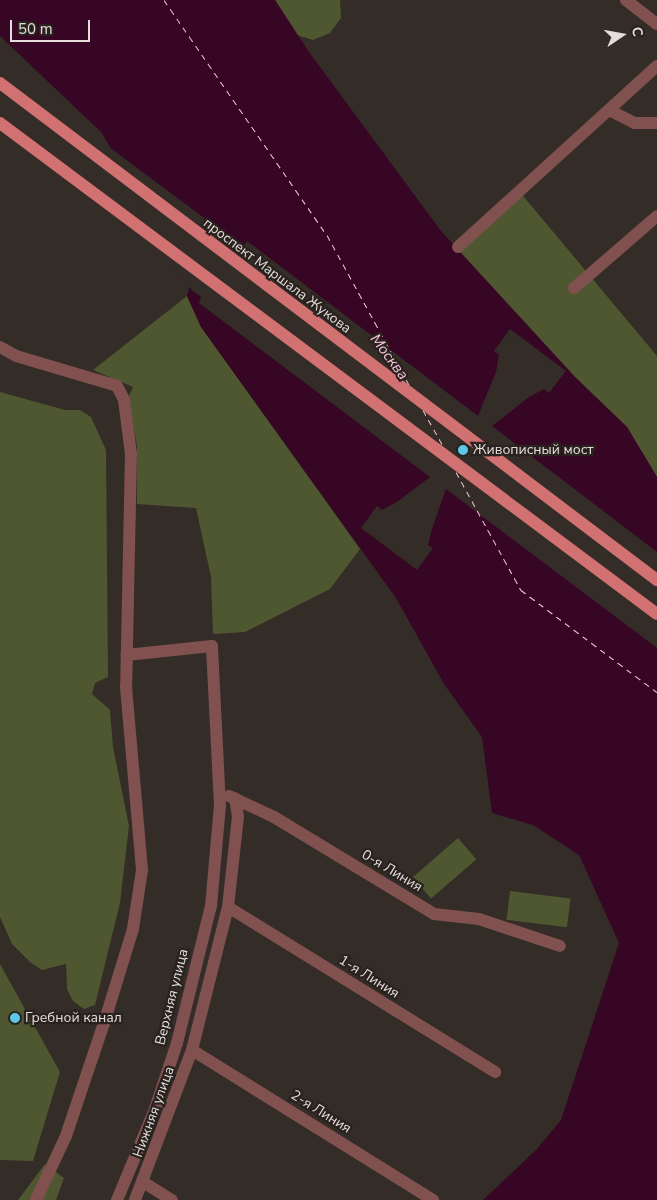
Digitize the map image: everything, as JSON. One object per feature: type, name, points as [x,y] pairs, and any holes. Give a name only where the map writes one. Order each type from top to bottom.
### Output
[{"type":"main road","name":"проспект Маршала Жукова","points":[[0,83],[657,580]]},
{"type":"main road","points":[[0,123],[657,614]]},
{"type":"street","points":[[626,0],[657,24]]},
{"type":"street","points":[[458,247],[657,66]]},
{"type":"street","points":[[609,110],[636,123],[657,123]]},
{"type":"street","points":[[574,288],[657,216]]},
{"type":"street","points":[[0,347],[16,356],[108,382],[121,392],[131,454],[126,687],[143,851],[133,929],[66,1136],[36,1200]]},
{"type":"street","name":"Верхняя улица","points":[[117,1200],[155,1109],[177,1043],[211,906],[220,792],[212,646],[126,655]]},
{"type":"street","name":"0-я Линия","points":[[220,792],[274,817],[434,914],[479,920],[560,946]]},
{"type":"street","name":"Нижняя улица","points":[[135,1200],[144,1182],[192,1050],[228,907],[238,817],[235,798]]},
{"type":"street","name":"1-я Линия","points":[[228,907],[495,1072]]},
{"type":"street","name":"2-я Линия","points":[[192,1050],[434,1200]]},
{"type":"street","points":[[144,1182],[172,1200]]},
{"type":"green space","points":[[275,0],[340,0],[341,18],[330,33],[313,40],[297,35]]},
{"type":"green space","points":[[519,191],[657,356],[657,477],[627,427],[575,377],[457,249]]},
{"type":"green space","points":[[187,296],[201,327],[360,549],[330,589],[245,632],[213,634],[211,577],[196,508],[137,504],[137,446],[128,398],[133,387],[93,370]]},
{"type":"green space","points":[[0,392],[65,410],[80,410],[91,417],[106,450],[108,677],[95,683],[92,694],[110,710],[113,747],[129,826],[120,903],[95,1005],[84,1009],[73,1001],[67,989],[66,964],[42,970],[31,963],[12,944],[0,917]]},
{"type":"green space","points":[[458,838],[476,859],[431,898],[413,877]]},
{"type":"green space","points":[[510,891],[571,898],[567,927],[506,920]]},
{"type":"green space","name":"Гребной канал","points":[[0,964],[60,1072],[33,1161],[0,1160]]},
{"type":"green space","points":[[45,1164],[64,1178],[56,1200],[18,1200]]},
{"type":"water","name":"Москва","points":[[0,0],[275,0],[309,52],[441,231],[575,377],[627,427],[657,477],[657,1200],[483,1200],[537,1149],[561,1120],[619,943],[579,855],[533,825],[492,813],[482,737],[444,684],[396,598],[201,327],[187,296],[189,289],[102,133],[0,36]]},
{"type":"pier","name":"Живописный мост","points":[[105,144],[243,247],[247,241],[478,416],[496,372],[499,355],[494,351],[510,329],[566,371],[549,393],[544,389],[529,397],[492,426],[657,552],[657,648],[446,489],[428,545],[433,548],[417,570],[361,528],[377,506],[382,510],[397,502],[430,477],[199,303],[201,297],[183,283]]},
{"type":"ferry route","points":[[164,0],[327,235],[409,385]]},
{"type":"ferry route","points":[[423,410],[443,446]]},
{"type":"ferry route","points":[[456,472],[521,590],[657,692]]},
{"type":"place","name":"Живописный мост","points":[[463,450]]},
{"type":"place","name":"Гребной канал","points":[[15,1018]]}]
